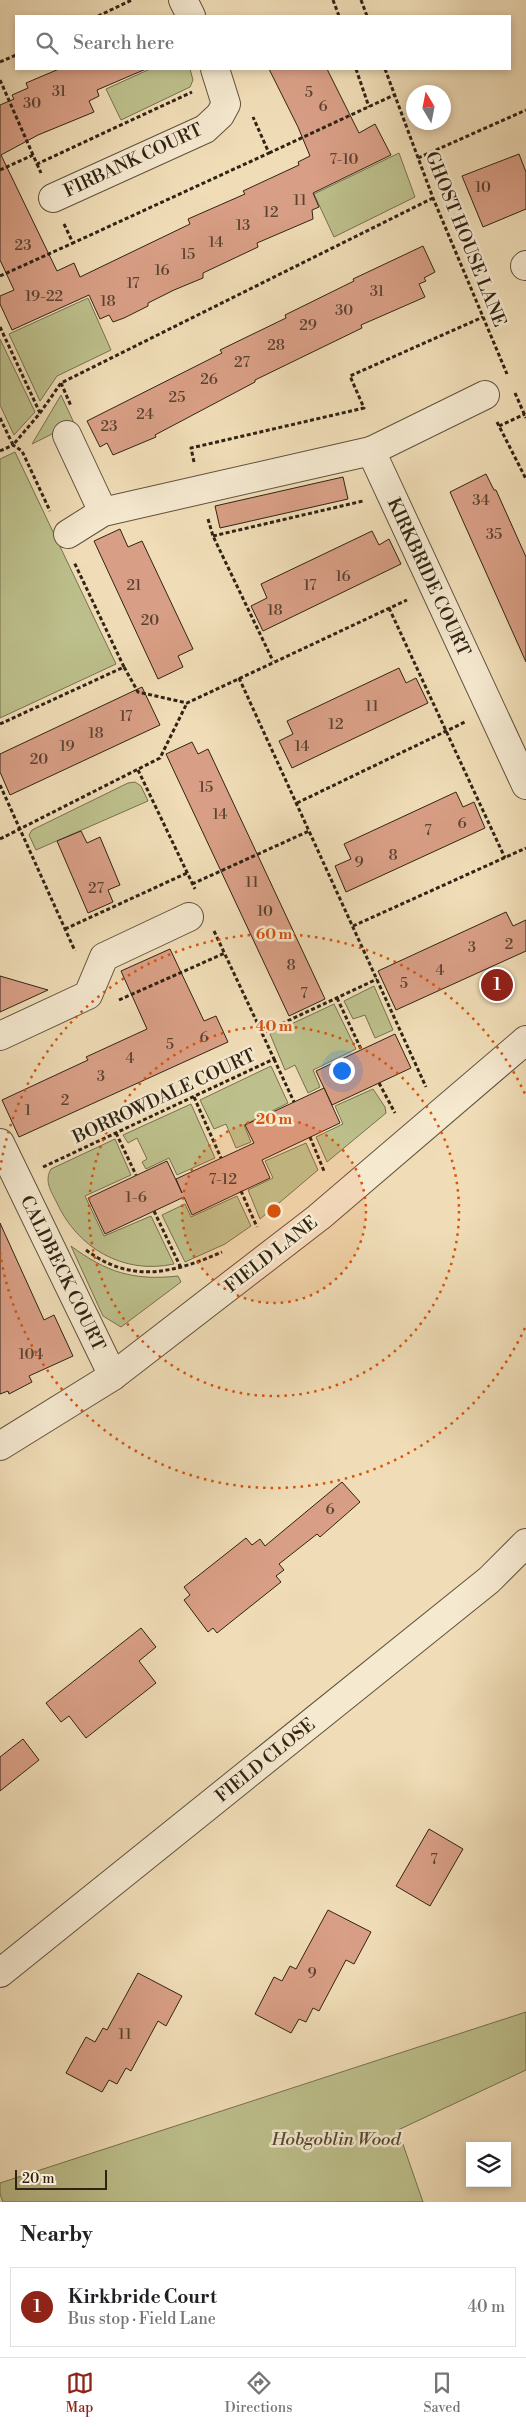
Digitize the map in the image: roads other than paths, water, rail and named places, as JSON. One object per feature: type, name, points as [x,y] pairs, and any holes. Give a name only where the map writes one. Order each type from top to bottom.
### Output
[{"type":"street","points":[[183,0],[190,15]]},
{"type":"street","name":"FIRBANK COURT","points":[[53,198],[205,129],[220,115],[226,104],[217,74]]},
{"type":"street","points":[[65,538],[103,512],[371,450],[485,395]]},
{"type":"street","points":[[67,435],[103,512]]},
{"type":"street","name":"KIRKBRIDE COURT","points":[[371,450],[526,785]]},
{"type":"street","points":[[0,1036],[88,995],[104,957],[189,917]]},
{"type":"street","name":"FIELD LANE","points":[[0,1446],[113,1376],[320,1217],[526,1040]]},
{"type":"street","name":"CALDBECK COURT","points":[[0,1143],[113,1376]]},
{"type":"street","name":"FIELD CLOSE","points":[[0,1973],[489,1580],[526,1544]]},
{"type":"place","name":"Kirkbride Court","points":[[497,985]]},
{"type":"park label","name":"Hobgoblin Wood","points":[[336,2139]]}]
